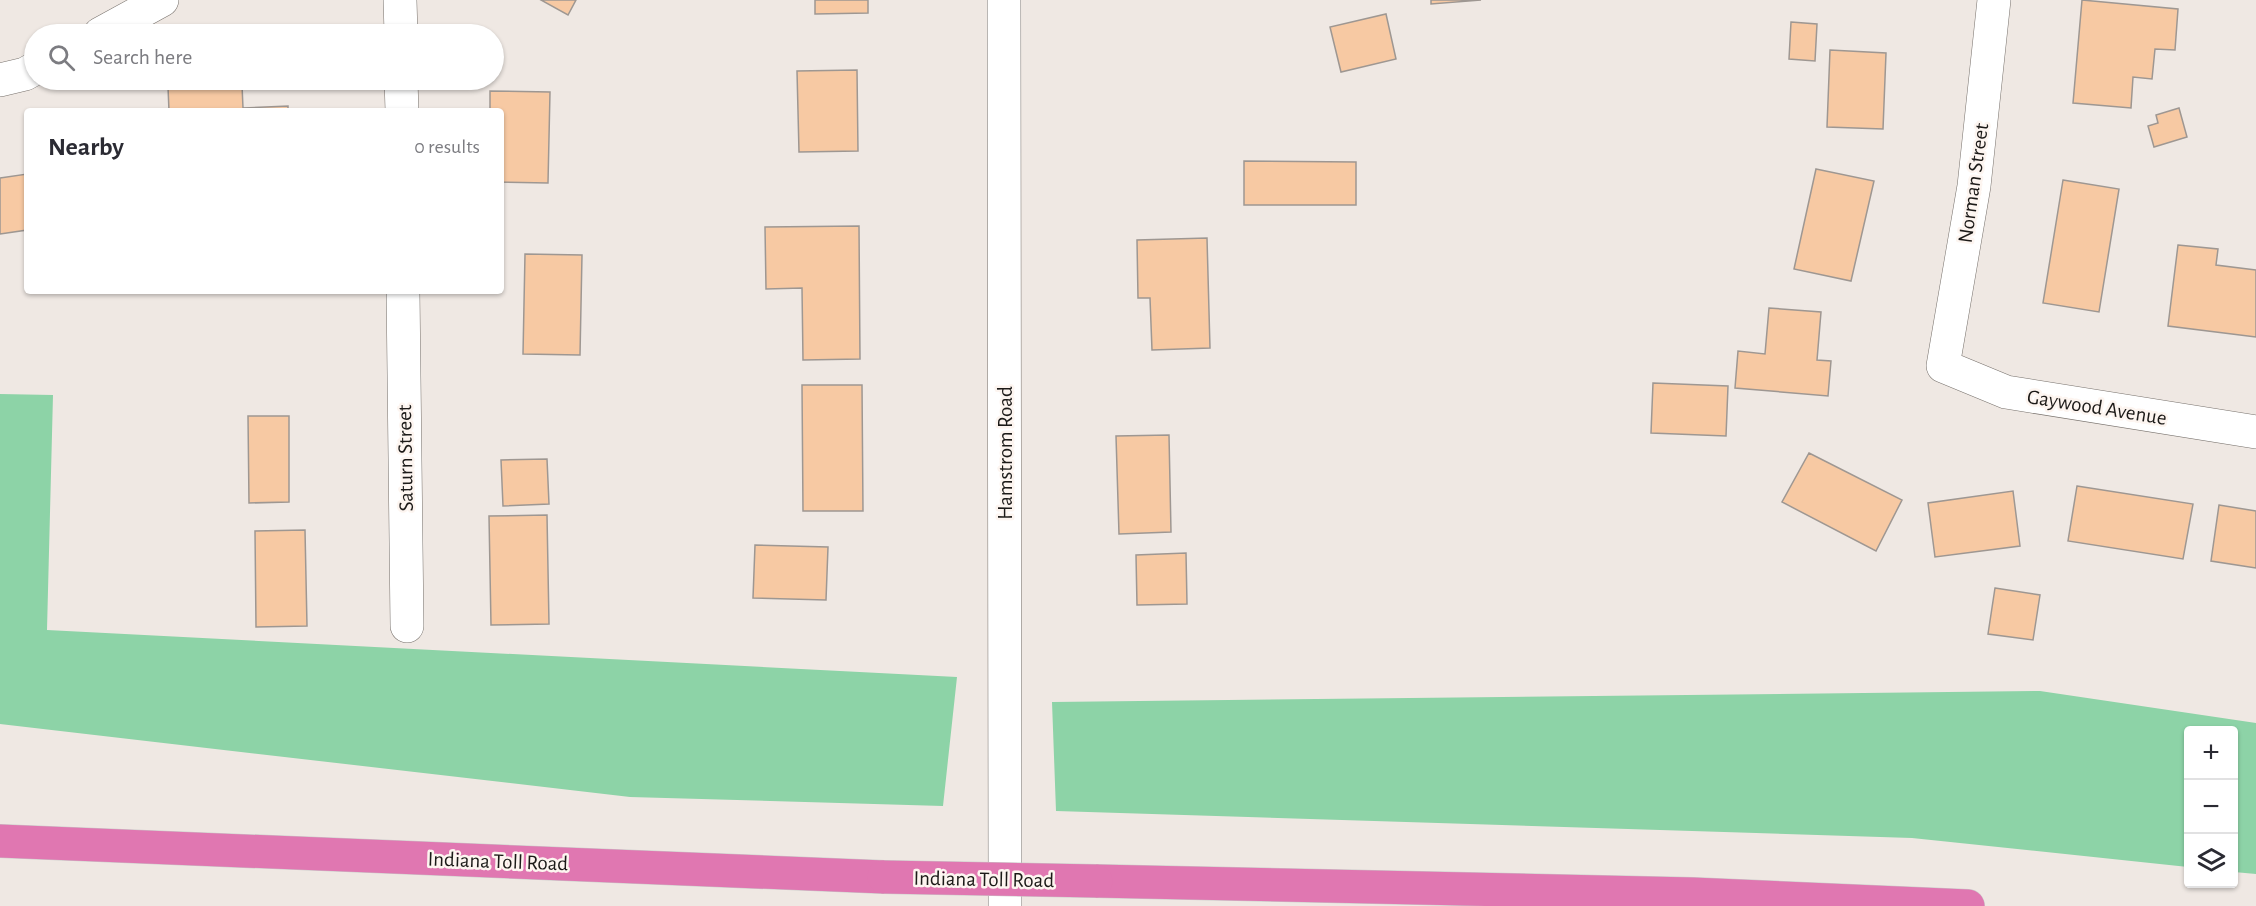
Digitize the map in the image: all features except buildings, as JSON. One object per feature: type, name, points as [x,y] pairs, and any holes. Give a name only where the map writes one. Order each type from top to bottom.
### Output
[{"type":"highway","name":"Indiana Toll Road","points":[[0,841],[885,878],[1693,894],[1968,906]]},
{"type":"street","points":[[118,24],[162,0]]},
{"type":"street","points":[[400,0],[401,24]]},
{"type":"street","name":"Hamstrom Road","points":[[1004,0],[1005,906]]},
{"type":"street","name":"Norman Street","points":[[1943,366],[1974,186],[1994,0]]},
{"type":"street","points":[[0,80],[24,74]]},
{"type":"street","points":[[401,90],[402,108]]},
{"type":"street","name":"Saturn Street","points":[[403,294],[407,626]]},
{"type":"street","name":"Gaywood Avenue","points":[[1943,366],[2006,392],[2256,432]]},
{"type":"green space","points":[[0,394],[53,395],[47,630],[957,677],[943,806],[630,797],[0,724]]},
{"type":"green space","points":[[2040,691],[2256,723],[2256,874],[2238,872],[2238,726],[2184,726],[2184,867],[1912,838],[1056,811],[1052,702]]}]
